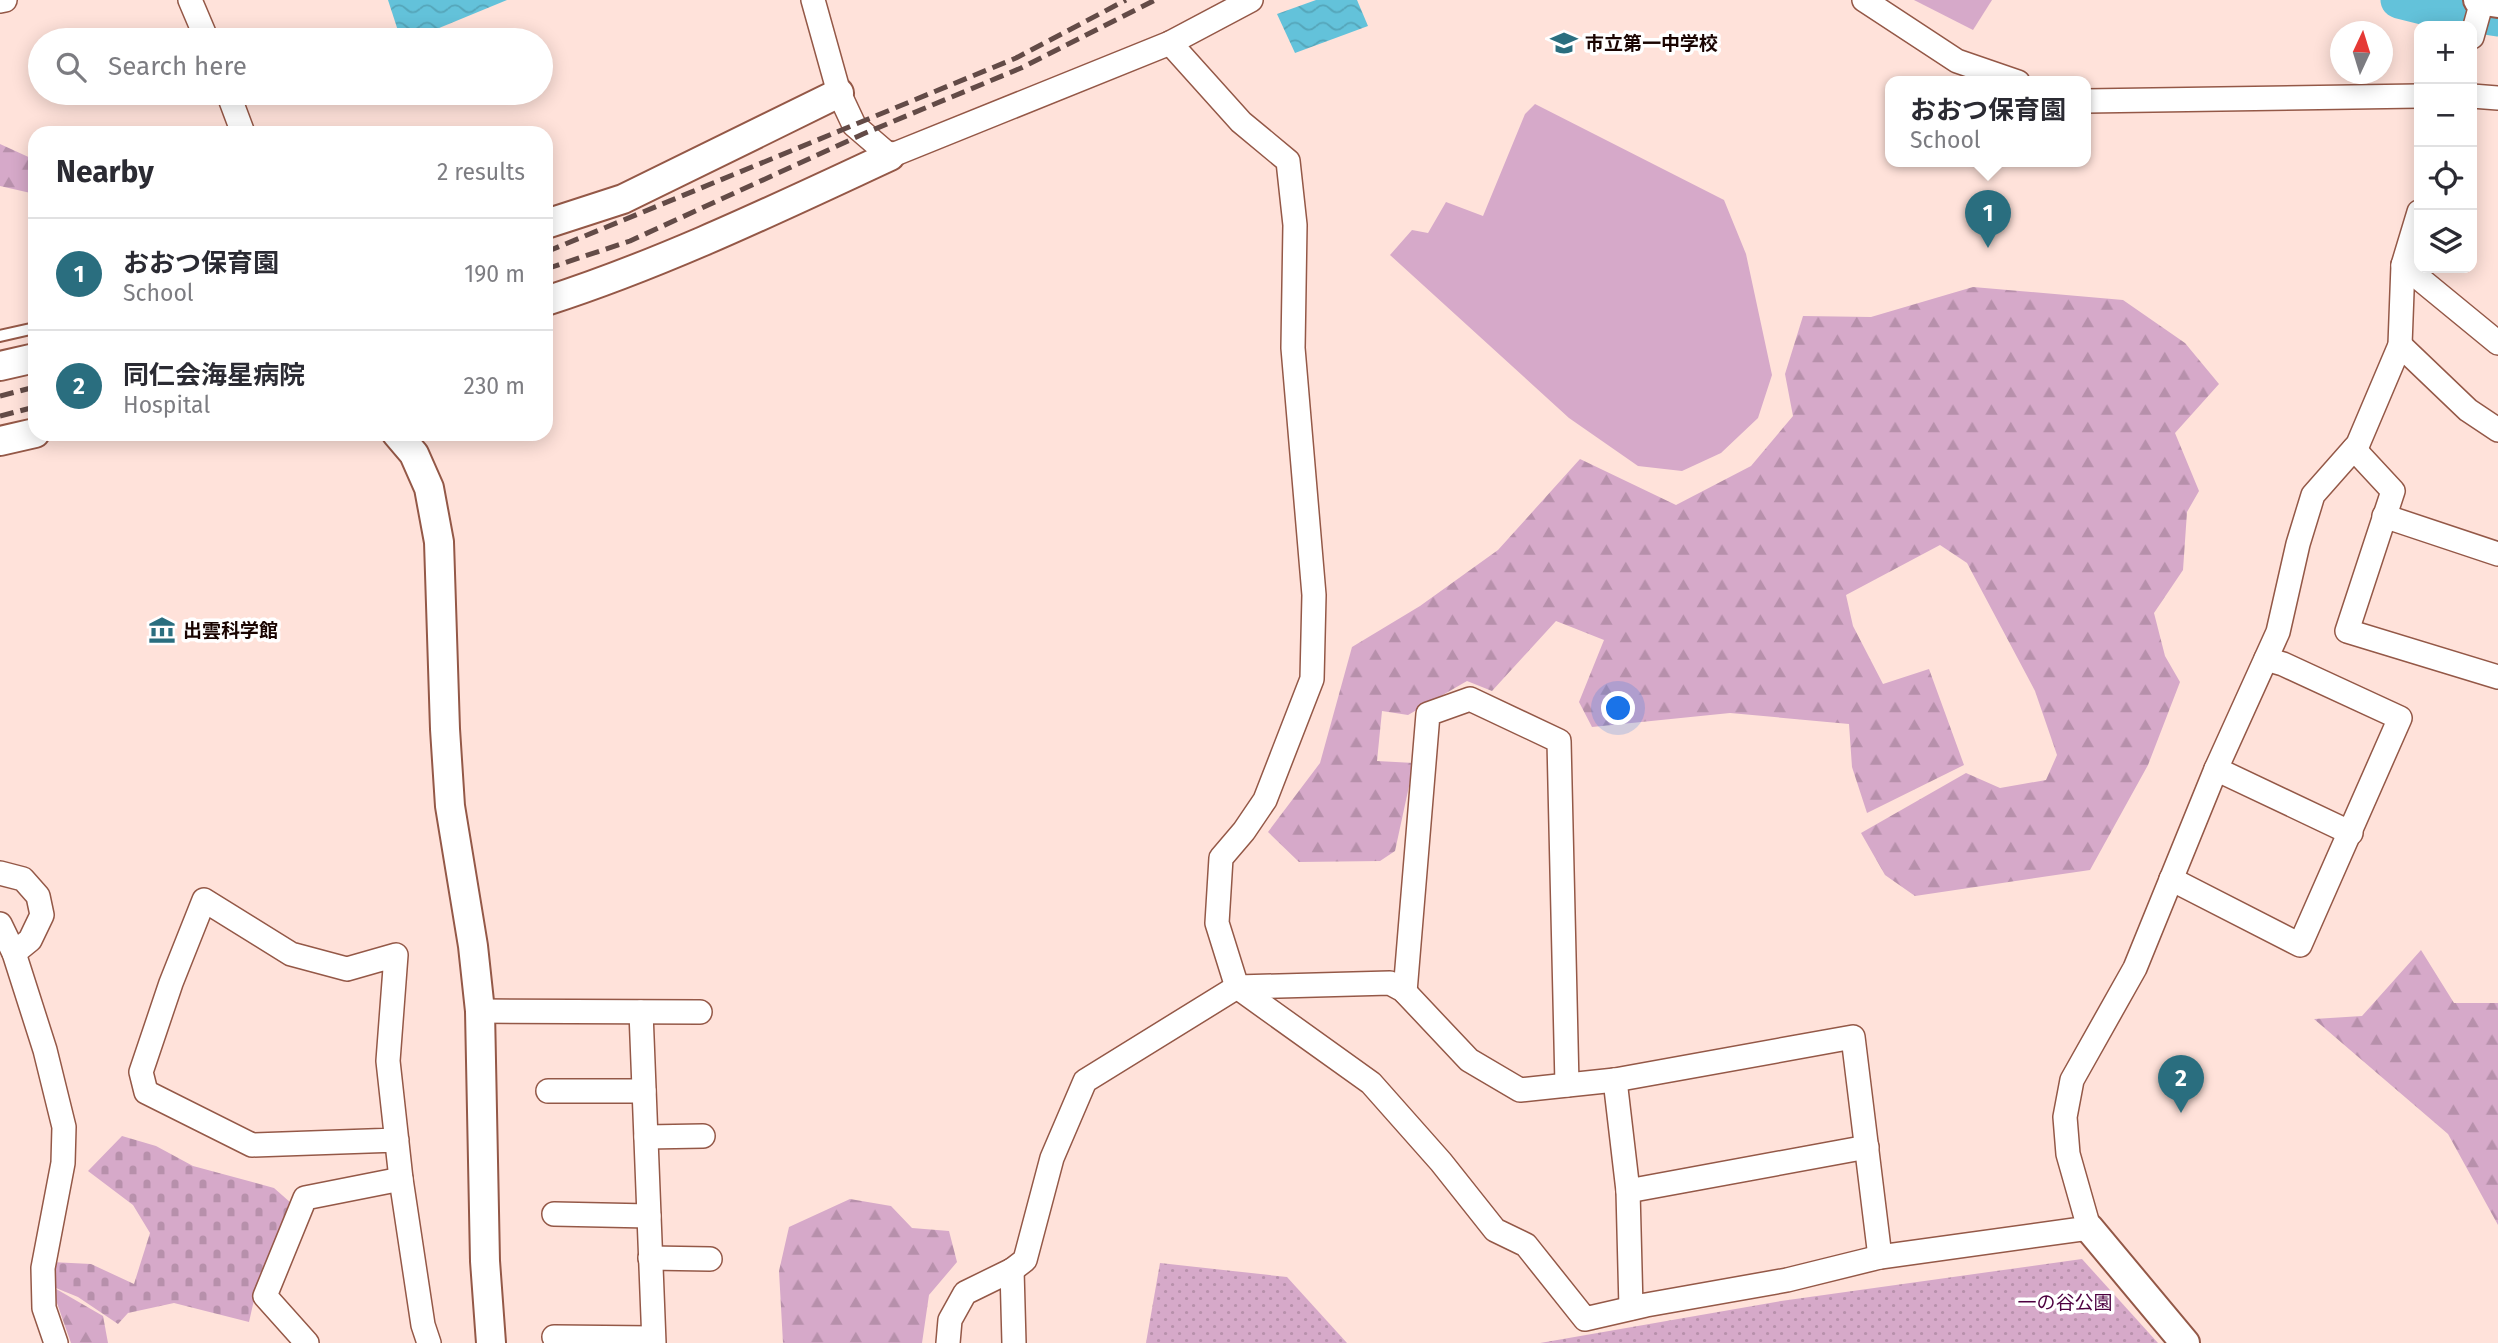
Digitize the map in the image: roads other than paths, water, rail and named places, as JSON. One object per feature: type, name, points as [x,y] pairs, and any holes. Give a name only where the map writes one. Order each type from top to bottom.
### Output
[{"type":"street","points":[[0,1],[5,0]]},
{"type":"street","points":[[190,0],[202,28]]},
{"type":"street","points":[[813,0],[839,93],[854,125],[890,156]]},
{"type":"street","points":[[553,299],[622,274],[775,210],[890,156],[1170,43],[1251,0]]},
{"type":"street","points":[[1864,0],[1957,61],[2001,76]]},
{"type":"street","points":[[2475,21],[2480,0],[2498,3]]},
{"type":"street","points":[[1170,43],[1241,122],[1288,161],[1295,225],[1293,348],[1314,595],[1312,679],[1265,800],[1221,858],[1217,923],[1237,987],[1371,1083],[1441,1162],[1495,1230],[1525,1245],[1585,1319],[1787,1280],[1880,1257],[2089,1228]]},
{"type":"street","points":[[553,222],[622,199],[839,93]]},
{"type":"street","points":[[2091,101],[2414,96]]},
{"type":"street","points":[[2477,96],[2498,98]]},
{"type":"street","points":[[232,105],[240,126]]},
{"type":"street","points":[[2185,1343],[2089,1228],[2068,1154],[2065,1117],[2072,1080],[2135,968],[2216,769],[2278,632],[2298,544],[2313,495],[2358,444],[2400,345],[2403,265],[2414,229]]},
{"type":"street","points":[[2403,265],[2498,343]]},
{"type":"street","points":[[2400,345],[2469,410],[2498,430]]},
{"type":"street","points":[[0,366],[28,360]]},
{"type":"street","points":[[0,441],[28,435]]},
{"type":"street","points":[[403,441],[414,454],[429,488],[439,542],[450,806],[470,923],[480,1011],[485,1261],[491,1343]]},
{"type":"street","points":[[2354,449],[2393,491],[2347,631],[2498,677]]},
{"type":"street","points":[[2384,516],[2498,554]]},
{"type":"street","points":[[2171,879],[2300,945],[2351,832],[2400,718],[2283,664],[2266,659]]},
{"type":"street","points":[[1405,992],[1428,714],[1470,699],[1559,741],[1566,1085]]},
{"type":"street","points":[[2216,769],[2351,832]]},
{"type":"street","points":[[0,873],[23,879],[38,896],[42,915],[30,940],[14,953]]},
{"type":"street","points":[[397,1140],[252,1145],[146,1092],[141,1072],[171,983],[204,900],[292,954],[347,969],[396,955],[388,1061],[397,1140],[401,1179],[423,1325],[429,1343]]},
{"type":"street","points":[[0,924],[14,953],[45,1050],[64,1127],[63,1163],[43,1268],[44,1308],[56,1343]]},
{"type":"street","points":[[948,1343],[950,1320],[965,1293],[1012,1270],[1025,1260],[1052,1158],[1085,1081],[1237,987],[1390,983],[1405,992],[1469,1060],[1520,1090],[1615,1080],[1853,1037],[1880,1257]]},
{"type":"street","points":[[480,1011],[700,1013]]},
{"type":"street","points":[[554,1337],[654,1340],[641,1012]]},
{"type":"street","points":[[1615,1080],[1628,1191],[1631,1308]]},
{"type":"street","points":[[548,1091],[644,1091]]},
{"type":"street","points":[[646,1137],[703,1136]]},
{"type":"street","points":[[1628,1191],[1867,1147]]},
{"type":"street","points":[[307,1343],[265,1296],[305,1198],[401,1179]]},
{"type":"street","points":[[554,1214],[649,1216]]},
{"type":"street","points":[[650,1258],[710,1259]]},
{"type":"street","points":[[1012,1270],[1014,1343]]},
{"type":"lane","points":[[0,336],[28,330]]},
{"type":"water","points":[[388,0],[507,0],[439,28],[397,28]]},
{"type":"water","points":[[1316,0],[1357,0],[1368,26],[1295,53],[1277,14]]},
{"type":"waterway","points":[[2399,0],[2498,18]]},
{"type":"railway","points":[[553,249],[1016,58],[1126,0]]},
{"type":"railway","points":[[553,267],[630,241],[863,134],[1021,68],[1155,0]]},
{"type":"railway","points":[[0,396],[28,389]]},
{"type":"railway","points":[[0,416],[28,409]]},
{"type":"place","name":"市立第一中学校","points":[[1564,43]]},
{"type":"place","name":"おおつ保育園","points":[[1988,248]]},
{"type":"place","name":"出雲科学館","points":[[162,630]]},
{"type":"place","name":"同仁会海星病院","points":[[2181,1113]]},
{"type":"park label","name":"一の谷公園","points":[[2065,1302]]}]
